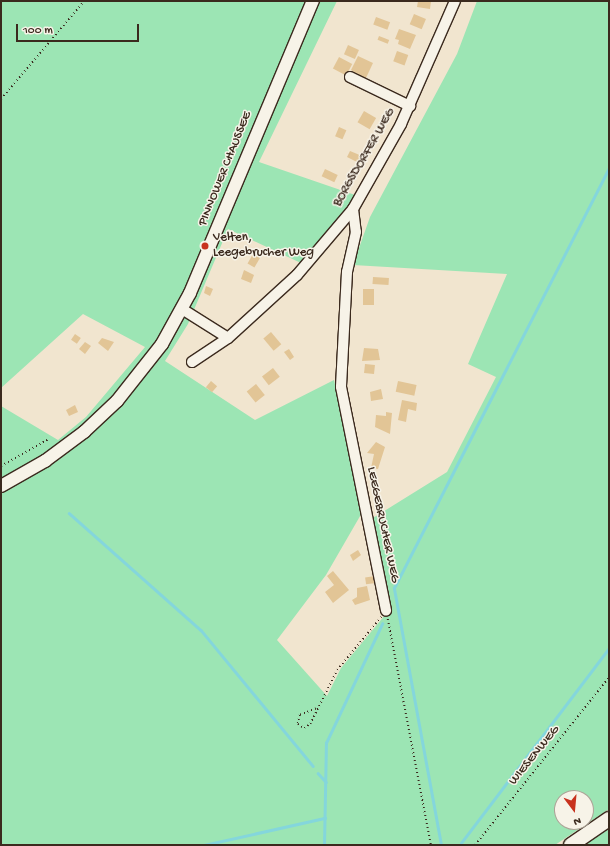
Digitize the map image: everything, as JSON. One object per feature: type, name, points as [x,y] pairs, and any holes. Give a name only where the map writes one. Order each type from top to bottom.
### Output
[{"type":"highway","points":[[570,845],[609,819]]},
{"type":"main road","name":"PINNOWER CHAUSSEE","points":[[1,486],[58,453],[105,414],[147,366],[182,309],[313,1]]},
{"type":"street","name":"BORGSDORFER WEG","points":[[192,362],[228,338],[297,275],[354,209],[410,106],[455,1]]},
{"type":"street","points":[[350,77],[410,106]]},
{"type":"street","name":"LEEGEBRUCHER WEG","points":[[354,209],[356,232],[346,278],[341,387],[386,611]]},
{"type":"street","points":[[182,309],[228,338]]},
{"type":"path","points":[[1,99],[84,1]]},
{"type":"path","points":[[1,466],[49,439]]},
{"type":"path","points":[[316,709],[300,715],[298,724],[307,727],[337,670],[386,611]]},
{"type":"path","points":[[386,611],[431,845]]},
{"type":"path","name":"WIESENWEG","points":[[475,845],[609,678]]},
{"type":"green space","points":[[1,1],[337,1],[259,162],[358,196],[301,263],[228,229],[188,324],[165,361],[255,420],[334,380],[363,511],[326,575],[277,640],[327,696],[341,668],[385,615],[387,591],[373,518],[447,472],[496,377],[468,364],[507,274],[353,265],[370,217],[457,54],[477,1],[609,1],[609,809],[594,819],[594,790],[554,790],[554,830],[578,830],[555,845],[1,845],[1,406],[58,440],[86,417],[145,347],[83,314],[1,388]]},
{"type":"green space","points":[[609,829],[609,845],[584,845]]},
{"type":"building","points":[[418,1],[431,1],[430,9],[417,7]]},
{"type":"building","points":[[414,14],[426,19],[422,29],[410,24]]},
{"type":"building","points":[[376,17],[390,22],[387,30],[373,25]]},
{"type":"building","points":[[399,29],[416,35],[410,49],[398,44],[399,40],[395,39]]},
{"type":"building","points":[[379,36],[389,40],[388,44],[378,40]]},
{"type":"building","points":[[348,45],[359,50],[355,59],[344,54]]},
{"type":"building","points":[[397,51],[408,55],[405,65],[393,61]]},
{"type":"building","points":[[358,56],[373,63],[365,80],[351,70]]},
{"type":"building","points":[[339,57],[352,64],[346,76],[333,68]]},
{"type":"building","points":[[364,111],[376,118],[370,129],[358,122]]},
{"type":"building","points":[[339,127],[346,130],[342,139],[335,136]]},
{"type":"building","points":[[350,151],[362,156],[359,163],[347,157]]},
{"type":"building","points":[[325,169],[338,175],[334,182],[322,176]]},
{"type":"building","points":[[253,254],[260,258],[254,268],[248,264]]},
{"type":"building","points":[[244,270],[254,275],[251,283],[241,279]]},
{"type":"building","points":[[373,277],[389,278],[388,285],[373,284]]},
{"type":"building","points":[[206,286],[213,289],[210,296],[204,293]]},
{"type":"building","points":[[363,289],[374,289],[374,305],[363,305]]},
{"type":"building","points":[[271,332],[281,344],[274,351],[263,338]]},
{"type":"building","points":[[75,334],[81,338],[77,344],[71,340]]},
{"type":"building","points":[[102,338],[114,342],[108,351],[98,343]]},
{"type":"building","points":[[85,342],[91,346],[85,354],[79,349]]},
{"type":"building","points":[[364,348],[378,349],[380,360],[362,361]]},
{"type":"building","points":[[289,349],[294,357],[290,360],[284,352]]},
{"type":"building","points":[[365,364],[375,365],[374,374],[364,373]]},
{"type":"building","points":[[273,368],[280,377],[269,385],[262,377]]},
{"type":"building","points":[[211,381],[217,386],[212,392],[206,387]]},
{"type":"building","points":[[398,381],[417,385],[414,396],[396,392]]},
{"type":"building","points":[[256,384],[265,395],[255,402],[247,392]]},
{"type":"building","points":[[381,389],[383,399],[371,401],[370,392]]},
{"type":"building","points":[[402,400],[417,403],[416,411],[408,409],[406,422],[398,420]]},
{"type":"building","points":[[75,405],[78,412],[69,416],[66,410]]},
{"type":"building","points":[[386,412],[392,413],[390,434],[375,427],[376,415],[386,416]]},
{"type":"building","points":[[376,442],[385,447],[378,469],[371,468],[374,454],[367,453]]},
{"type":"building","points":[[358,550],[361,555],[353,561],[350,555]]},
{"type":"building","points":[[333,571],[349,590],[333,603],[325,592],[334,585],[327,576]]},
{"type":"building","points":[[375,576],[376,583],[366,584],[365,577]]},
{"type":"building","points":[[367,586],[370,600],[355,605],[352,600],[357,597],[357,588]]},
{"type":"waterway","points":[[441,845],[394,588],[609,167]]},
{"type":"waterway","points":[[69,513],[201,630],[313,766]]},
{"type":"waterway","points":[[324,845],[326,743],[382,624]]},
{"type":"waterway","points":[[461,843],[609,648]]},
{"type":"waterway","points":[[318,773],[326,782]]},
{"type":"waterway","points":[[204,845],[325,818]]},
{"type":"place","name":"Velten, Leegebrucher Weg","points":[[205,246]]}]
